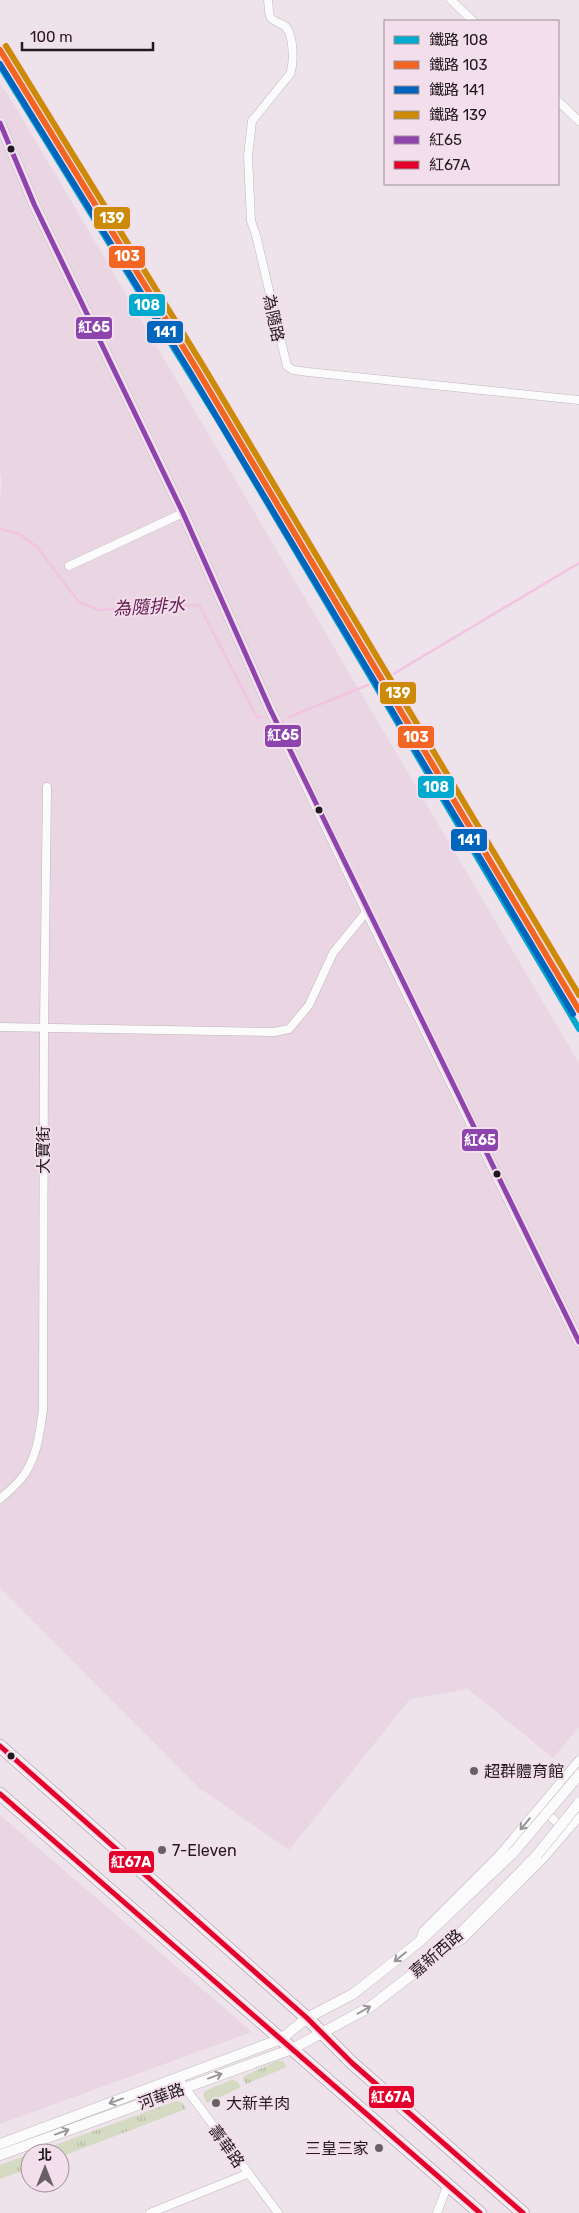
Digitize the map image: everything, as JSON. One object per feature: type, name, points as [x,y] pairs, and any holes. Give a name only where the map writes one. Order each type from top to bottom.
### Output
[{"type":"main road","points":[[0,1746],[307,2018],[352,2062],[523,2213]]},
{"type":"main road","points":[[0,1794],[480,2213]]},
{"type":"street","name":"為隨路","points":[[268,0],[269,15],[272,20],[282,24],[290,34],[292,68],[290,74],[252,121],[248,156],[250,215],[286,366],[293,370],[308,372],[579,400]]},
{"type":"street","points":[[451,0],[473,20]]},
{"type":"street","points":[[559,102],[579,121]]},
{"type":"street","points":[[0,123],[34,204],[183,513],[270,709],[579,1342]]},
{"type":"street","points":[[69,566],[183,513]]},
{"type":"street","name":"大寶街","points":[[0,1499],[21,1479],[29,1466],[39,1438],[43,1409],[47,787]]},
{"type":"street","points":[[0,1027],[274,1032],[289,1029],[309,1005],[333,953],[367,911]]},
{"type":"street","points":[[419,1942],[423,1931],[500,1854],[579,1760]]},
{"type":"street","name":"嘉新西路","points":[[307,2018],[352,1994],[419,1942],[513,1853],[579,1775]]},
{"type":"street","name":"嘉新西路","points":[[321,2033],[370,2007],[445,1948],[537,1855],[579,1803]]},
{"type":"street","points":[[539,1807],[567,1831]]},
{"type":"street","points":[[445,1948],[462,1940],[544,1858],[579,1817]]},
{"type":"street","name":"河華路","points":[[0,2155],[181,2083],[281,2039],[307,2018]]},
{"type":"street","name":"河華路","points":[[0,2144],[292,2048],[321,2033]]},
{"type":"street","name":"壽華路","points":[[181,2083],[247,2174],[278,2213]]},
{"type":"street","points":[[150,2213],[247,2174]]},
{"type":"street","points":[[437,2213],[448,2184]]},
{"type":"shaded area","points":[[0,84],[8,94],[579,1063],[579,1727],[553,1758],[468,1689],[410,1699],[289,1850],[198,1787],[0,1588],[0,497],[2,481],[0,471]]},
{"type":"shaded area","points":[[0,1815],[252,2032],[0,2124]]},
{"type":"green space","points":[[277,2061],[283,2061],[287,2067],[246,2084],[243,2080],[244,2076]]},
{"type":"green space","points":[[231,2080],[237,2081],[241,2087],[207,2103],[204,2097],[205,2091]]},
{"type":"green space","points":[[176,2101],[183,2103],[186,2109],[70,2153],[70,2143],[60,2143]]},
{"type":"green space","points":[[20,2158],[20,2172],[0,2179],[0,2165]]},
{"type":"waterway","name":"為隨排水","points":[[0,529],[19,534],[37,547],[79,602],[99,610],[199,605],[257,717],[262,717]]},
{"type":"waterway","name":"為隨排水","points":[[289,717],[390,676],[579,563]]},
{"type":"rail line","name":"139","points":[[6,46],[202,364],[579,995]]},
{"type":"rail line","name":"103","points":[[0,50],[196,368],[579,1010]]},
{"type":"rail line","name":"141","points":[[0,64],[190,372],[573,1014]]},
{"type":"rail line","name":"108","points":[[0,66],[221,425],[579,1029]]},
{"type":"transit line","name":"紅65","points":[[0,123],[34,204],[183,513],[270,709],[579,1342]]},
{"type":"transit line","name":"紅67A","points":[[0,1746],[307,2018],[352,2063],[523,2213]]},
{"type":"transit line","name":"紅67A","points":[[0,1794],[480,2213]]},
{"type":"place","name":"超群體育館","points":[[474,1771]]},
{"type":"place","name":"7-Eleven","points":[[162,1850]]},
{"type":"place","name":"大新羊肉","points":[[216,2103]]},
{"type":"place","name":"三皇三家","points":[[379,2148]]}]
